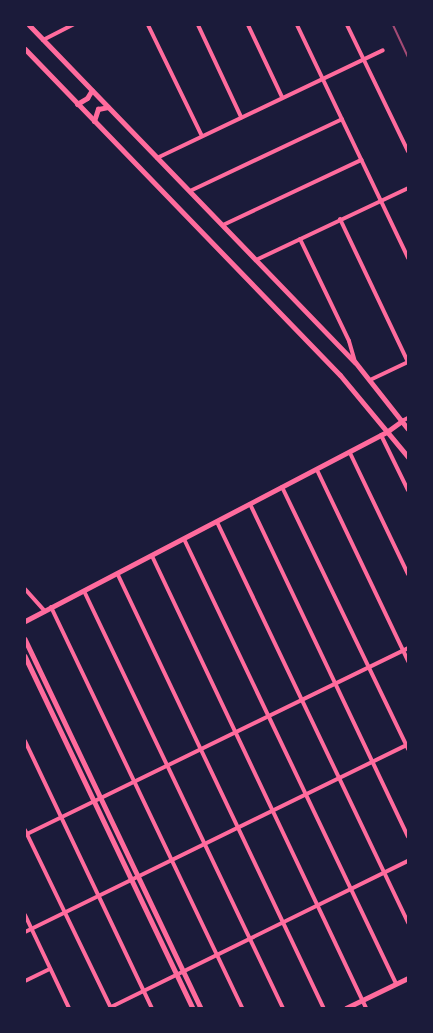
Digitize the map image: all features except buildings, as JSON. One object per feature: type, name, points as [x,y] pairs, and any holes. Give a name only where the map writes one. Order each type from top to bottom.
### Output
[{"type":"main road","points":[[28,25],[355,362],[408,429]]},
{"type":"main road","points":[[25,49],[340,375],[408,457]]},
{"type":"main road","points":[[77,104],[88,98],[92,90]]},
{"type":"main road","points":[[94,120],[98,109],[108,107]]},
{"type":"main road","points":[[25,621],[84,590],[118,575],[350,453],[388,431]]},
{"type":"street","points":[[43,40],[73,25]]},
{"type":"street","points":[[148,25],[202,136]]},
{"type":"street","points":[[198,25],[241,117]]},
{"type":"street","points":[[248,25],[282,97]]},
{"type":"street","points":[[297,25],[408,258]]},
{"type":"street","points":[[347,25],[408,151]]},
{"type":"street","points":[[157,158],[383,50]]},
{"type":"street","points":[[190,191],[342,118]]},
{"type":"street","points":[[223,225],[361,160]]},
{"type":"street","points":[[256,260],[408,188]]},
{"type":"street","points":[[340,219],[408,362],[370,380]]},
{"type":"street","points":[[300,239],[349,341],[355,362]]},
{"type":"street","points":[[388,431],[408,418]]},
{"type":"street","points":[[381,435],[408,490]]},
{"type":"street","points":[[350,453],[408,574]]},
{"type":"street","points":[[317,470],[408,661]]},
{"type":"street","points":[[25,932],[339,777],[407,746],[282,488]]},
{"type":"street","points":[[250,504],[408,836]]},
{"type":"street","points":[[217,522],[408,923]]},
{"type":"street","points":[[184,539],[396,984]]},
{"type":"street","points":[[152,556],[366,1008]]},
{"type":"street","points":[[118,575],[324,1008]]},
{"type":"street","points":[[25,589],[45,611]]},
{"type":"street","points":[[84,590],[283,1008]]},
{"type":"street","points":[[51,607],[242,1008]]},
{"type":"street","points":[[25,639],[201,1008]]},
{"type":"street","points":[[408,648],[134,781],[102,799],[26,832],[111,1008],[408,860]]},
{"type":"street","points":[[25,656],[193,1008]]},
{"type":"street","points":[[25,741],[152,1008]]},
{"type":"street","points":[[25,915],[67,1007]]},
{"type":"street","points":[[25,981],[50,969]]},
{"type":"street","points":[[346,1008],[408,978]]},
{"type":"railway","points":[[393,25],[408,57]]}]
